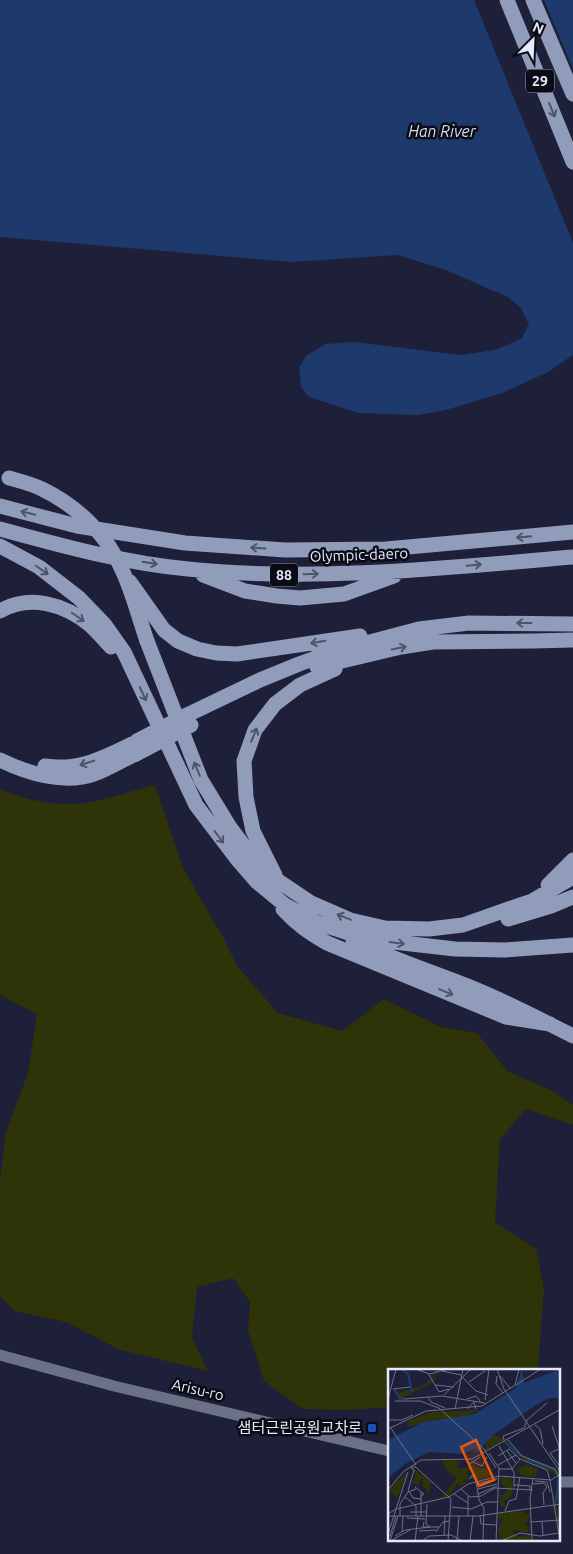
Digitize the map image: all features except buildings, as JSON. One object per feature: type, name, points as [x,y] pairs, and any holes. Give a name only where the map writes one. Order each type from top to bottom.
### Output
[{"type":"highway","name":"29","points":[[507,0],[573,162]]},
{"type":"highway","name":"29","points":[[533,0],[573,94]]},
{"type":"highway","points":[[5,476],[40,488],[63,500],[84,517],[102,536],[123,571],[164,630],[178,641],[198,649],[216,653],[237,654],[469,622],[573,622]]},
{"type":"highway","name":"Olympic-daero","points":[[0,506],[77,526],[185,543],[285,550],[386,549],[573,532]]},
{"type":"highway","name":"Olympic-daero","points":[[0,529],[101,556],[188,569],[291,575],[410,570],[573,557]]},
{"type":"highway","points":[[0,546],[39,567],[79,598],[105,625],[124,652],[196,805],[236,859],[273,887],[350,920],[385,928],[429,929],[513,918],[573,898]]},
{"type":"highway","points":[[188,569],[245,591],[300,598],[344,594],[410,570]]},
{"type":"highway","points":[[123,571],[147,641],[202,780],[229,826],[285,905],[383,955],[470,987],[573,1036]]},
{"type":"highway","points":[[0,611],[10,606],[28,602],[47,603],[67,610],[90,625],[131,668]]},
{"type":"highway","points":[[0,760],[16,768],[33,773],[65,778],[93,774],[134,749],[299,664],[332,652],[419,629]]},
{"type":"highway","points":[[189,720],[271,684],[330,663],[368,656],[401,647],[433,642],[573,641]]},
{"type":"highway","points":[[368,656],[331,670],[300,685],[275,704],[255,730],[244,761],[246,797],[253,831],[273,887],[293,921],[327,943],[506,1017],[550,1024]]},
{"type":"highway","points":[[0,750],[24,761],[59,768],[77,766],[134,749]]},
{"type":"highway","points":[[532,900],[573,860]]},
{"type":"highway","points":[[463,925],[532,900],[573,877]]},
{"type":"highway","points":[[318,923],[358,936],[455,949],[505,950],[573,945]]},
{"type":"main road","name":"Arisu-ro","points":[[0,1355],[114,1386],[388,1451]]},
{"type":"main road","points":[[560,1482],[573,1482]]},
{"type":"green space","points":[[155,785],[183,868],[224,939],[237,966],[278,1013],[342,1031],[384,999],[441,1027],[477,1033],[507,1071],[551,1090],[573,1105],[573,1125],[526,1109],[500,1139],[495,1222],[536,1249],[544,1289],[538,1369],[388,1369],[388,1407],[349,1410],[303,1409],[264,1381],[248,1330],[250,1302],[233,1278],[197,1287],[192,1337],[208,1371],[120,1350],[66,1322],[14,1311],[0,1296],[0,1182],[5,1135],[28,1073],[37,1014],[0,995],[0,789],[21,797],[57,804],[80,804]]},
{"type":"water","name":"Han River","points":[[0,0],[573,0],[573,355],[548,372],[502,393],[446,410],[418,415],[358,413],[309,397],[301,387],[299,368],[306,356],[326,344],[354,342],[460,355],[495,350],[521,339],[529,325],[521,308],[508,297],[446,270],[398,255],[292,262],[0,237]]},
{"type":"pier","points":[[474,0],[544,0],[573,69],[573,243]]},
{"type":"place","name":"샘터근린공원교차로","points":[[372,1428]]}]
